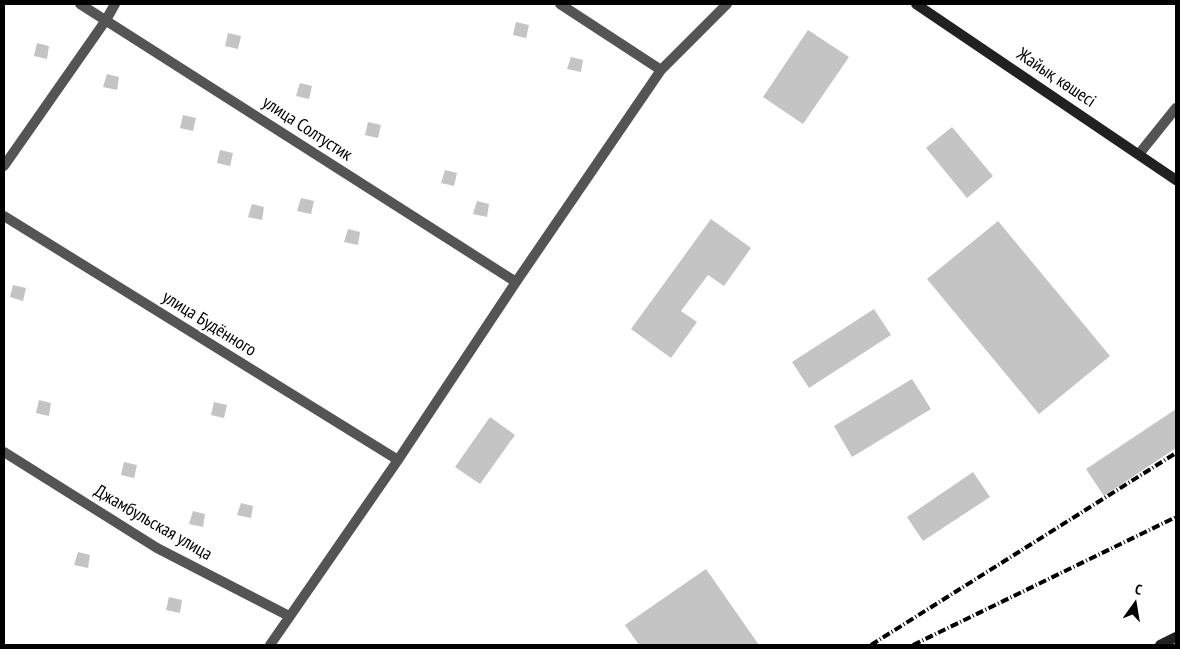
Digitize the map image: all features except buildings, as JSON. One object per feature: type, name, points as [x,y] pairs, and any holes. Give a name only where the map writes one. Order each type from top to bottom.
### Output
[{"type":"street","name":"улица Солтустик","points":[[80,4],[516,282]]},
{"type":"street","points":[[4,166],[106,20],[115,4]]},
{"type":"street","points":[[560,4],[662,70]]},
{"type":"street","points":[[270,645],[398,460],[516,282],[662,70],[727,4]]},
{"type":"street","name":"Жайық көшесі","points":[[916,4],[1176,180]]},
{"type":"street","points":[[1139,154],[1176,108]]},
{"type":"street","name":"улица Будённого","points":[[4,216],[398,460]]},
{"type":"street","name":"Джамбульская улица","points":[[4,452],[157,548],[289,616]]},
{"type":"street","points":[[1160,645],[1176,637]]},
{"type":"railway","points":[[871,645],[1176,453]]},
{"type":"railway","points":[[913,645],[1176,517]]}]
